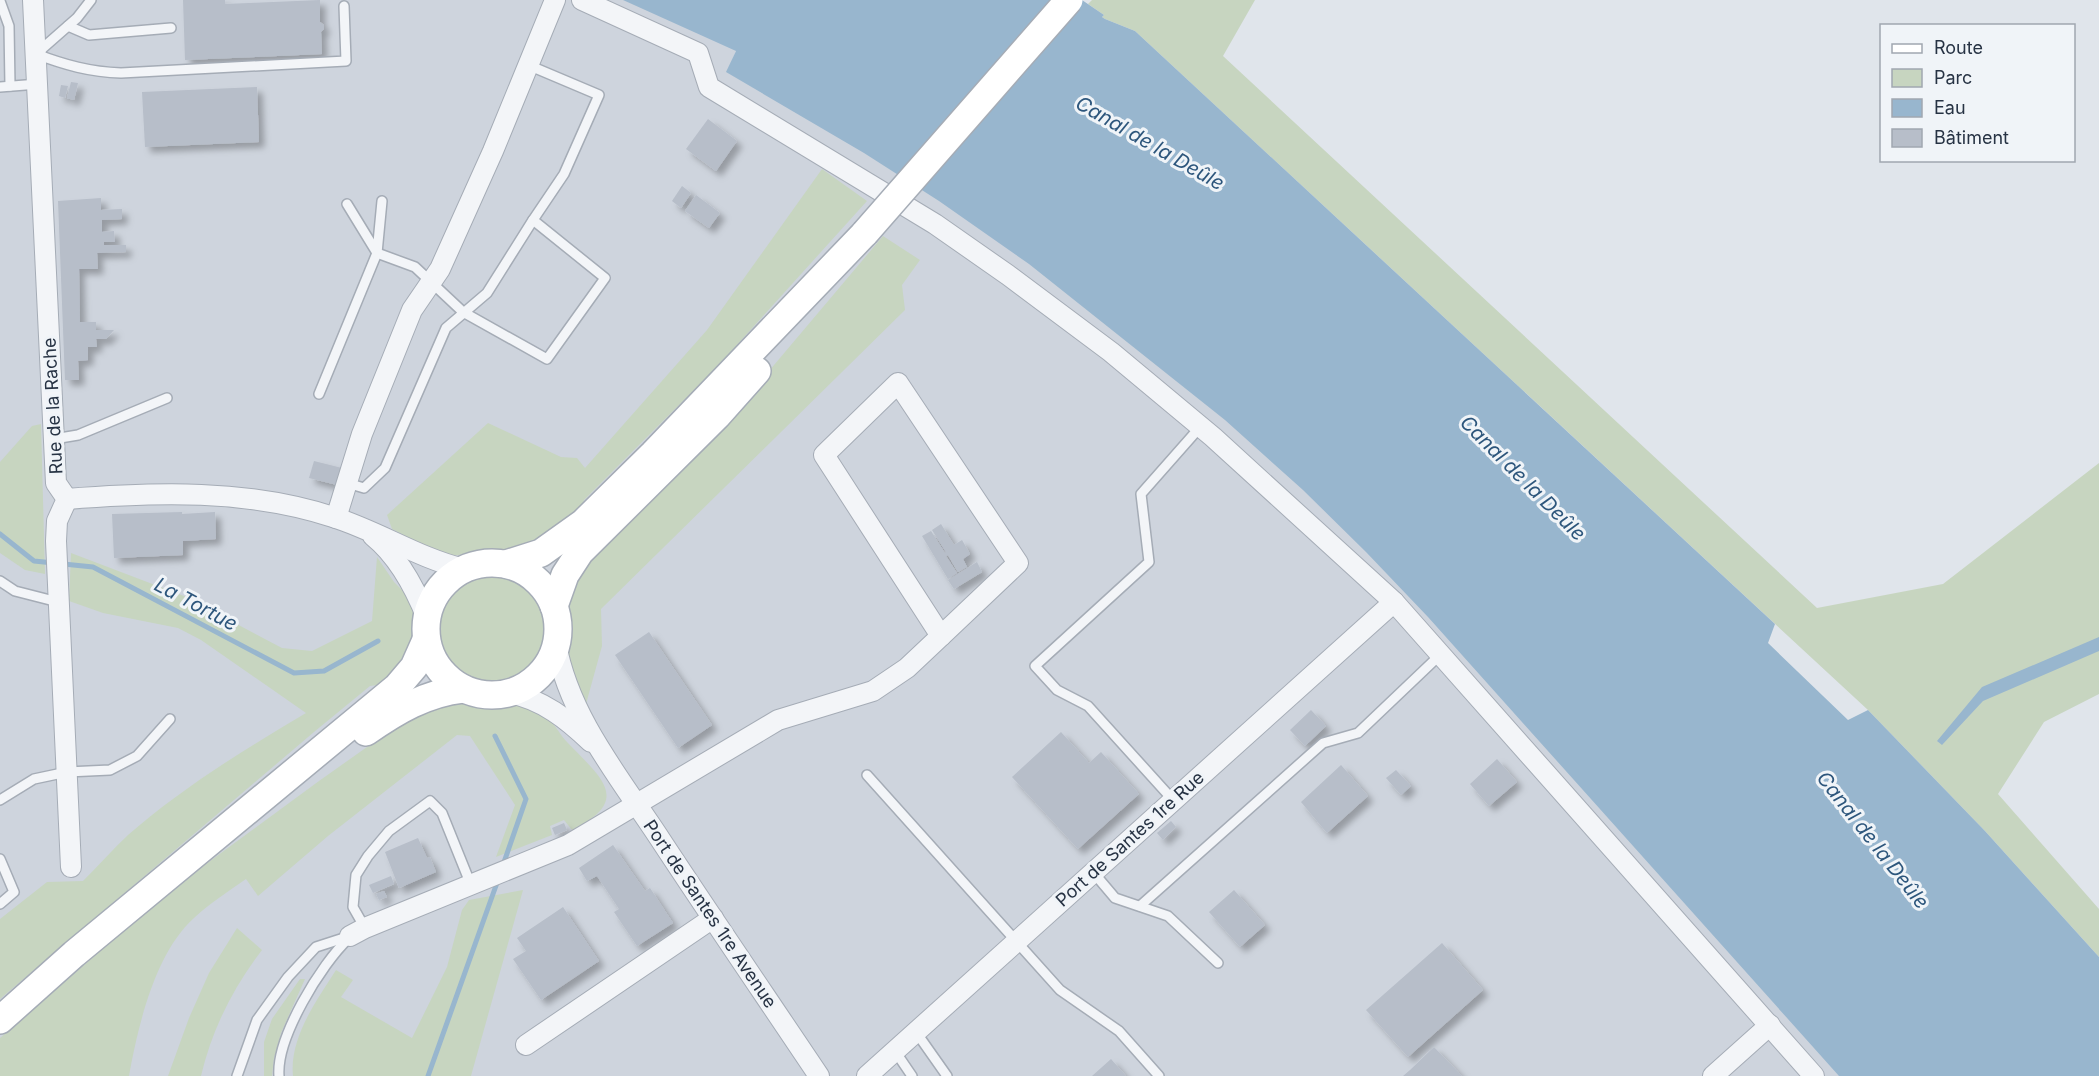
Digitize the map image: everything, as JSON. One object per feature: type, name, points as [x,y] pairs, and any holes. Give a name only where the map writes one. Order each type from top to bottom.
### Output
[{"type":"main road","points":[[0,1020],[74,954],[397,687],[414,667],[427,629],[431,603],[439,589],[450,578],[464,569],[480,564],[506,564],[541,554],[583,523],[653,454],[865,233],[1069,0]]},
{"type":"main road","points":[[554,606],[565,575],[580,552],[679,455],[736,395],[865,233]]},
{"type":"main road","points":[[427,629],[431,655],[439,669],[464,689],[487,695],[510,693],[527,686],[550,660],[556,644],[558,625],[554,606],[545,590],[532,576],[506,564]]},
{"type":"main road","points":[[238,820],[397,711],[435,694],[464,689]]},
{"type":"street","name":"Rue de la Rache","points":[[33,0],[56,483],[67,499],[57,521],[56,541],[71,867]]},
{"type":"street","points":[[336,518],[362,434],[412,310],[440,269],[494,151],[555,0]]},
{"type":"street","points":[[582,0],[698,53],[709,87],[935,224],[1111,352],[1201,426],[1394,602],[1814,1076]]},
{"type":"street","points":[[357,932],[568,845],[778,720],[873,691],[907,668],[941,636],[1018,563],[898,383],[824,455],[941,636]]},
{"type":"street","points":[[67,499],[195,495],[242,496],[273,501],[356,525],[438,562],[464,569]]},
{"type":"street","points":[[356,525],[380,542],[414,587],[427,629]]},
{"type":"street","name":"Port de Santes 1re Rue","points":[[867,1076],[1394,602]]},
{"type":"street","points":[[556,644],[569,690],[601,751]]},
{"type":"street","points":[[510,693],[526,696],[550,707],[601,751]]},
{"type":"street","name":"Port de Santes 1re Avenue","points":[[601,751],[819,1076]]},
{"type":"street","points":[[526,1045],[713,918]]},
{"type":"street","points":[[1713,1076],[1770,1025]]},
{"type":"lane","points":[[91,0],[68,26],[36,54],[69,67],[121,73],[346,61],[344,6]]},
{"type":"lane","points":[[0,1],[9,26],[5,86],[38,84]]},
{"type":"lane","points":[[68,26],[89,34],[171,28]]},
{"type":"lane","points":[[347,483],[364,489],[385,468],[446,328],[487,293],[564,174],[599,95],[528,65]]},
{"type":"lane","points":[[319,394],[377,253],[382,201]]},
{"type":"lane","points":[[347,204],[377,253],[415,267],[463,312],[547,359],[605,278],[533,220]]},
{"type":"lane","points":[[54,439],[78,435],[167,398]]},
{"type":"lane","points":[[1173,800],[1088,706],[1057,690],[1035,666],[1149,562],[1140,494],[1201,426]]},
{"type":"lane","points":[[0,581],[15,591],[57,594]]},
{"type":"lane","points":[[1140,906],[1323,743],[1358,734],[1441,654]]},
{"type":"lane","points":[[0,800],[34,779],[67,772],[110,770],[138,756],[170,719]]},
{"type":"lane","points":[[867,775],[1060,990],[1119,1031],[1159,1076]]},
{"type":"lane","points":[[357,932],[353,907],[356,875],[368,856],[389,831],[430,801],[442,813],[478,883]]},
{"type":"lane","points":[[0,859],[14,892],[0,904]]},
{"type":"lane","points":[[1093,872],[1115,898],[1168,916],[1218,963]]},
{"type":"lane","points":[[237,1076],[257,1020],[288,977],[316,947],[357,932]]},
{"type":"lane","points":[[279,1076],[282,1050],[289,1030],[337,949],[357,932]]},
{"type":"lane","points":[[916,1032],[947,1076]]},
{"type":"lane","points":[[895,1051],[912,1076]]},
{"type":"shaded area","points":[[0,0],[720,0],[736,51],[727,72],[941,194],[1361,505],[1909,1076],[0,1076]]},
{"type":"green space","points":[[1092,0],[1255,0],[1223,56],[1817,608],[1943,584],[2099,463],[2099,694],[2044,722],[1998,794],[2099,909],[2099,957],[1985,831],[1868,710],[1135,31],[1102,17],[1104,15],[1088,4]]},
{"type":"green space","points":[[822,169],[867,201],[718,366],[584,500],[582,508],[562,528],[509,555],[479,552],[445,557],[392,529],[387,515],[488,423],[561,457],[577,458],[585,468],[707,330]]},
{"type":"green space","points":[[883,236],[920,260],[902,285],[905,310],[601,609],[602,646],[586,704],[565,657],[568,587],[586,563],[720,429]]},
{"type":"green space","points":[[41,424],[45,574],[25,570],[0,553],[0,462],[32,426]]},
{"type":"green space","points":[[71,553],[184,596],[282,648],[312,651],[372,621],[377,557],[394,582],[410,598],[416,625],[405,665],[385,684],[370,686],[0,999],[0,919],[47,882],[83,881],[128,835],[170,801],[237,755],[306,713],[201,640],[178,628],[103,613],[69,601]]},
{"type":"green space","points":[[492,575],[513,579],[530,591],[542,608],[546,629],[542,650],[530,667],[513,679],[492,683],[471,679],[454,667],[442,650],[438,629],[442,608],[454,591],[471,579]]},
{"type":"green space","points":[[441,701],[525,707],[542,713],[599,777],[605,788],[606,798],[602,809],[591,819],[572,830],[564,820],[550,826],[552,835],[496,857],[515,805],[470,736],[457,735],[328,836],[258,896],[246,879],[194,918],[169,950],[150,991],[137,1035],[129,1076],[0,1076],[0,1038],[99,952],[206,864],[319,781],[415,713]]},
{"type":"green space","points":[[523,890],[471,1076],[293,1076],[295,1048],[300,1034],[313,1007],[336,970],[353,980],[341,997],[412,1038],[447,967],[462,910],[469,900]]},
{"type":"green space","points":[[237,928],[262,950],[233,994],[217,1025],[201,1076],[168,1076],[189,1018],[209,973]]},
{"type":"green space","points":[[300,979],[305,979],[281,1033],[272,1076],[264,1076],[264,1042],[272,1019]]},
{"type":"water","name":"Canal de la Deûle","points":[[623,0],[1082,0],[1104,15],[1102,17],[1105,19],[1135,31],[1775,624],[1768,643],[1848,720],[1868,710],[1985,831],[2099,957],[2099,1076],[1839,1076],[1428,617],[1303,490],[1225,420],[1029,264],[939,201],[864,153],[726,72],[736,51]]},
{"type":"water","points":[[2099,637],[2099,651],[1983,701],[1942,745],[1937,741],[1982,687]]},
{"type":"building","points":[[183,0],[225,0],[225,4],[320,0],[320,22],[324,25],[321,32],[322,54],[185,60]]},
{"type":"building","points":[[71,82],[78,83],[74,100],[67,98]]},
{"type":"building","points":[[61,85],[68,86],[65,98],[59,96]]},
{"type":"building","points":[[257,87],[259,142],[145,147],[142,92]]},
{"type":"building","points":[[708,119],[737,141],[716,171],[686,149]]},
{"type":"building","points":[[682,186],[691,193],[681,208],[672,201]]},
{"type":"building","points":[[696,195],[720,213],[709,228],[685,211]]},
{"type":"building","points":[[101,198],[101,210],[122,209],[122,219],[102,220],[102,232],[114,231],[115,242],[104,242],[104,245],[126,245],[126,252],[97,253],[98,269],[79,269],[80,322],[96,322],[96,330],[114,330],[106,339],[96,339],[97,347],[88,347],[88,360],[78,361],[79,380],[65,380],[58,201]]},
{"type":"building","points":[[314,461],[342,468],[337,485],[309,478]]},
{"type":"building","points":[[182,512],[182,514],[215,512],[216,539],[183,541],[183,555],[114,558],[112,514]]},
{"type":"building","points":[[941,524],[954,545],[962,540],[970,554],[963,559],[967,567],[958,572],[948,555],[946,556],[957,573],[948,579],[922,536],[931,531],[945,553],[932,530]]},
{"type":"building","points":[[977,562],[982,572],[954,589],[948,580]]},
{"type":"building","points":[[649,632],[712,725],[678,748],[615,655]]},
{"type":"building","points":[[1311,710],[1326,726],[1305,746],[1290,730]]},
{"type":"building","points":[[1061,732],[1089,763],[1101,752],[1139,794],[1078,849],[1012,777]]},
{"type":"building","points":[[1497,759],[1517,782],[1489,806],[1470,784]]},
{"type":"building","points":[[1341,765],[1368,796],[1327,833],[1301,802]]},
{"type":"building","points":[[1396,770],[1411,786],[1401,795],[1386,778]]},
{"type":"building","points":[[1171,821],[1176,827],[1163,840],[1157,833]]},
{"type":"building","points":[[564,823],[567,830],[555,835],[552,828]]},
{"type":"building","points":[[418,838],[436,872],[399,888],[385,852]]},
{"type":"building","points":[[613,845],[645,891],[650,888],[673,923],[637,946],[614,912],[619,909],[597,876],[587,881],[579,868]]},
{"type":"building","points":[[391,876],[394,884],[373,893],[369,885]]},
{"type":"building","points":[[1234,890],[1265,925],[1240,947],[1209,912]]},
{"type":"building","points":[[384,891],[387,897],[379,900],[376,894]]},
{"type":"building","points":[[563,907],[599,961],[541,1000],[513,959],[526,951],[517,938]]},
{"type":"building","points":[[1442,943],[1483,990],[1408,1057],[1366,1010]]},
{"type":"building","points":[[1434,1047],[1462,1076],[1403,1076],[1410,1070]]},
{"type":"building","points":[[1111,1059],[1126,1076],[1092,1076]]},
{"type":"waterway","name":"La Tortue","points":[[0,534],[34,561],[93,567],[294,673],[324,671],[378,641]]},
{"type":"waterway","name":"La Tortue","points":[[495,736],[526,799],[503,865]]},
{"type":"waterway","name":"La Tortue","points":[[428,1076],[498,880]]}]
